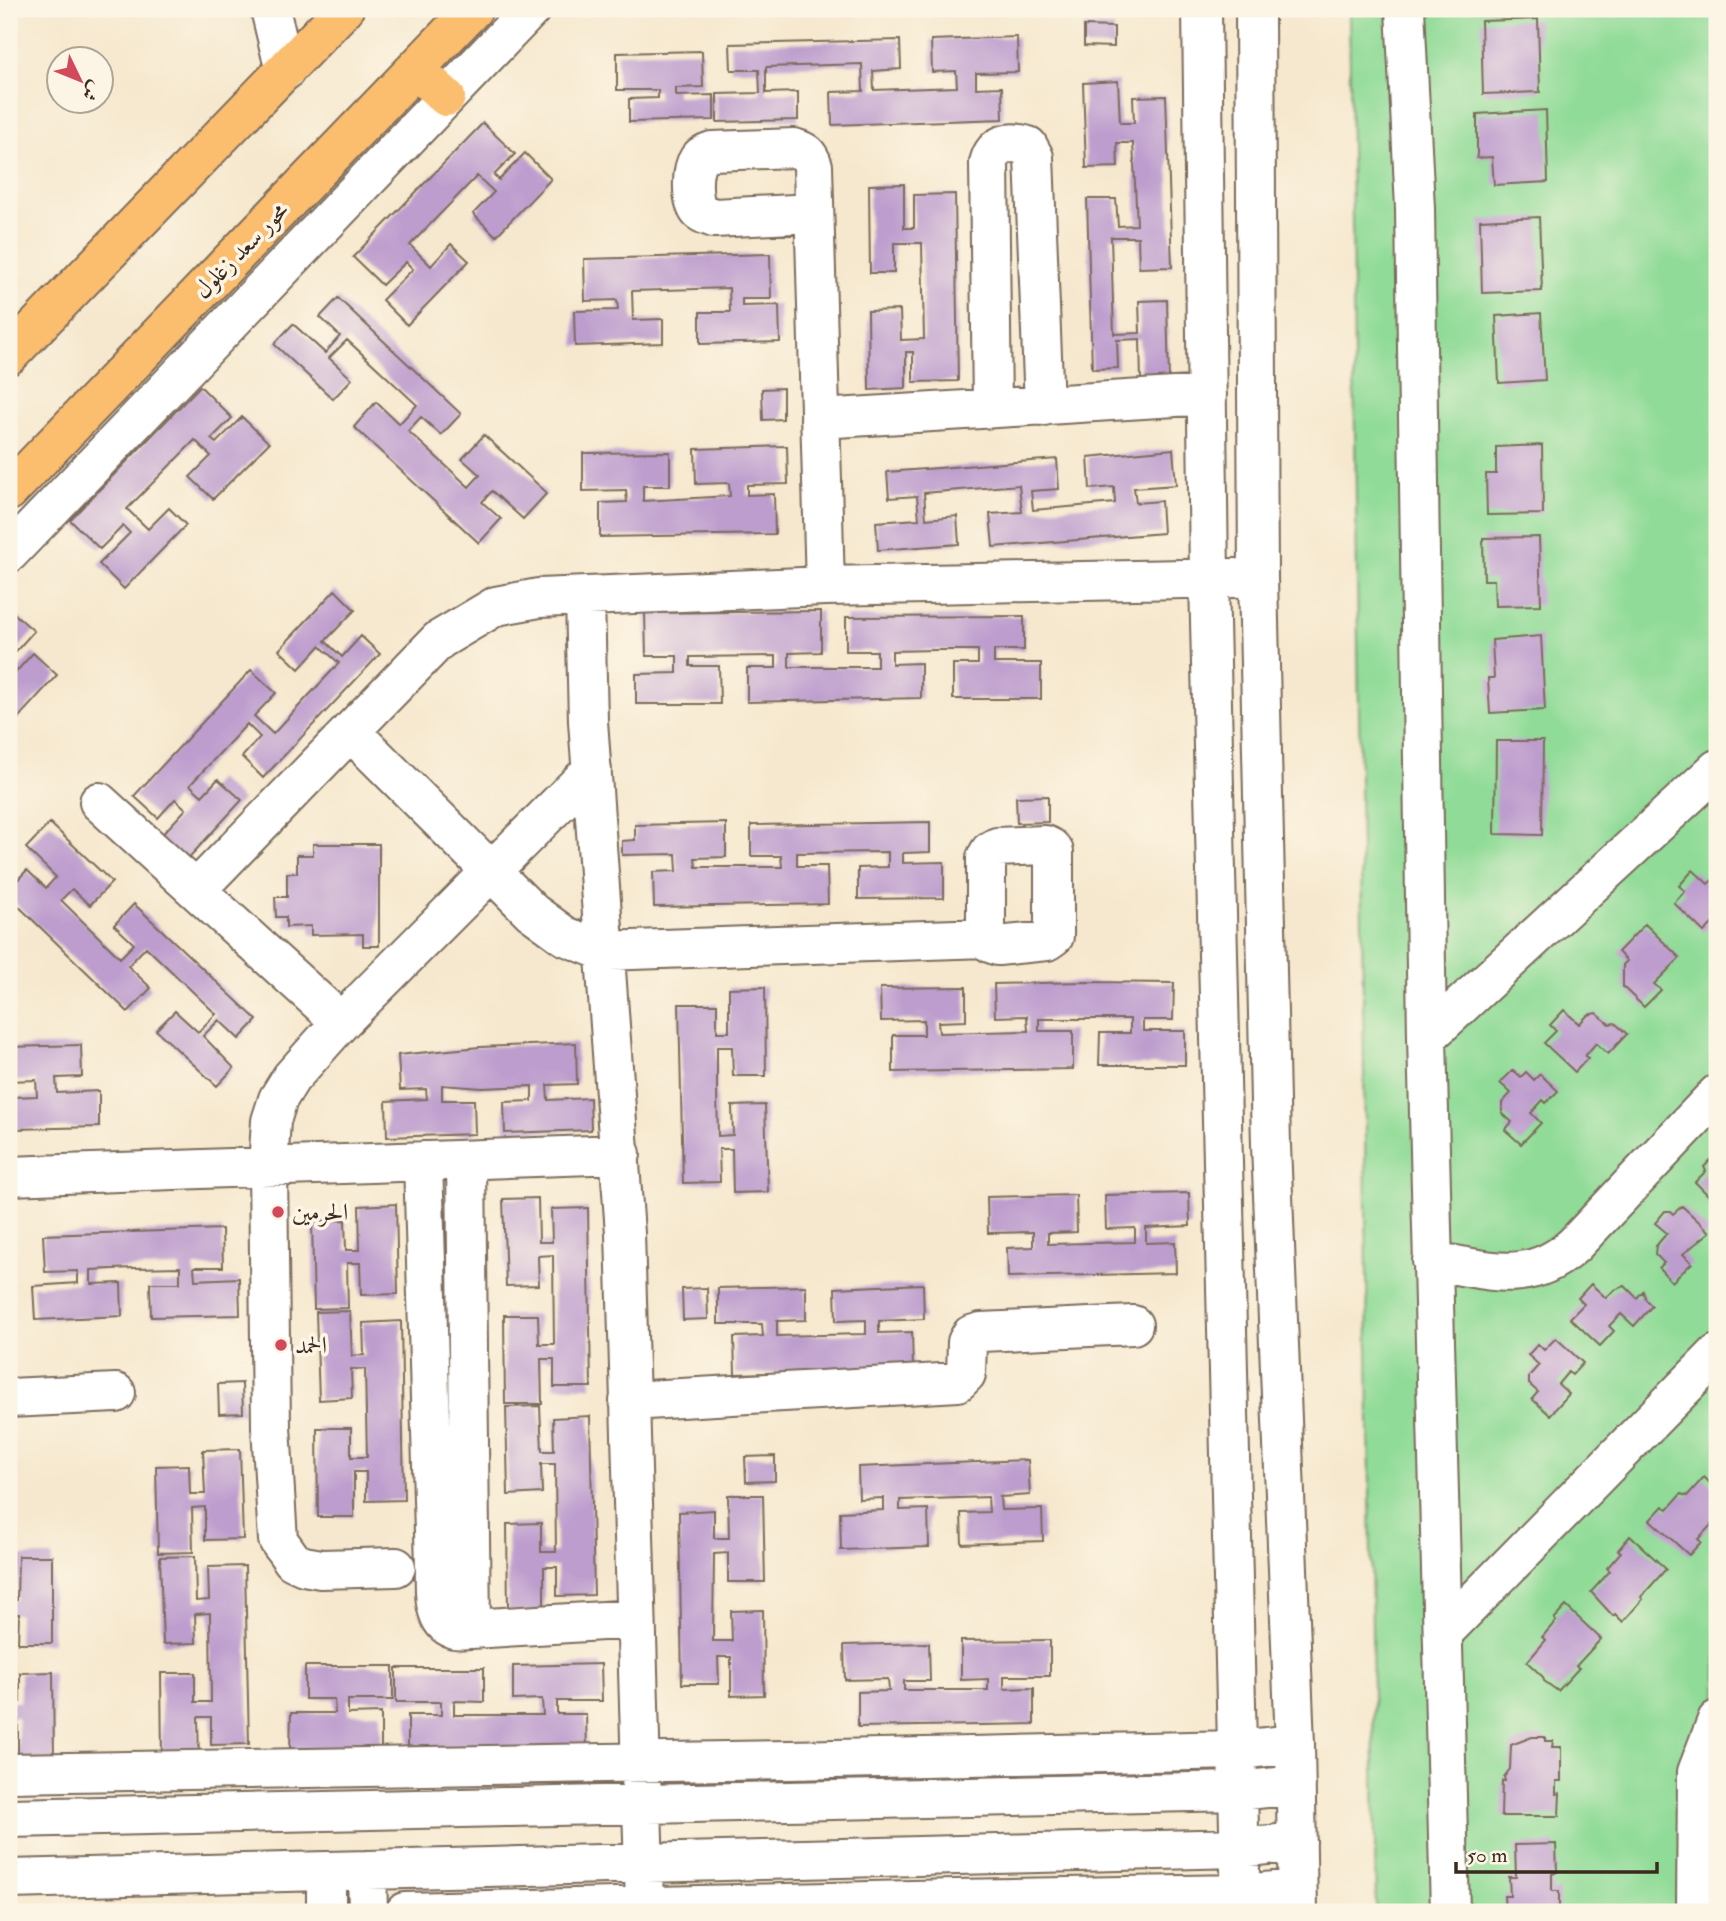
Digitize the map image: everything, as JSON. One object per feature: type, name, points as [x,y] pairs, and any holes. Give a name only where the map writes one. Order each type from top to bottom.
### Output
[{"type":"main road","points":[[9,355],[344,9]]},
{"type":"main road","name":"محور سعد زغلول","points":[[9,491],[473,9]]},
{"type":"main road","points":[[415,70],[446,97]]},
{"type":"street","points":[[270,9],[285,71]]},
{"type":"street","points":[[9,553],[531,9]]},
{"type":"street","points":[[1202,9],[1209,580],[1241,1903]]},
{"type":"street","points":[[405,1912],[1298,1901],[1295,1744],[1271,1146],[1258,577],[1255,9]]},
{"type":"street","points":[[1405,9],[1415,208],[1427,1037],[1450,1912]]},
{"type":"street","points":[[992,407],[989,163],[994,149],[1002,144],[1021,144],[1033,151],[1044,406]]},
{"type":"street","points":[[813,213],[825,586]]},
{"type":"street","points":[[990,265],[1038,263]]},
{"type":"street","points":[[820,419],[1207,395]]},
{"type":"street","points":[[195,890],[439,640],[496,606],[539,598],[825,586],[1258,577]]},
{"type":"street","points":[[585,598],[603,951],[621,1154],[644,1863],[624,1908]]},
{"type":"street","points":[[350,732],[548,925],[565,936],[603,951],[986,938]]},
{"type":"street","points":[[1427,1037],[1717,769]]},
{"type":"street","points":[[396,1567],[321,1569],[304,1566],[293,1561],[278,1540],[271,1427],[268,1167],[271,1121],[278,1099],[290,1078],[341,1022],[592,770]]},
{"type":"street","points":[[99,802],[341,1022]]},
{"type":"street","points":[[1432,1261],[1514,1272],[1547,1265],[1574,1245],[1717,1094]]},
{"type":"street","points":[[9,1176],[621,1154]]},
{"type":"street","points":[[466,1160],[471,1629]]},
{"type":"street","points":[[423,1161],[438,1613],[452,1629],[636,1619]]},
{"type":"street","points":[[629,1401],[958,1381],[966,1374],[967,1342],[971,1335],[981,1332],[1133,1325]]},
{"type":"street","points":[[1443,1633],[1717,1354]]},
{"type":"street","points":[[9,1398],[116,1393]]},
{"type":"street","points":[[9,1411],[9,1425]]},
{"type":"street","points":[[1696,1912],[1697,1772],[1717,1720]]},
{"type":"street","points":[[9,1773],[1237,1750],[1295,1744]]},
{"type":"street","points":[[9,1818],[1238,1791],[1296,1785]]},
{"type":"street","points":[[9,1879],[1239,1848],[1297,1842]]},
{"type":"street","points":[[367,1870],[368,1912]]},
{"type":"street","points":[[326,1871],[326,1912]]},
{"type":"green space","points":[[1349,9],[1717,9],[1717,1912],[1376,1912]]},
{"type":"building","points":[[1538,19],[1540,92],[1483,94],[1481,21]]},
{"type":"building","points":[[1084,26],[1114,27],[1114,47],[1084,46]]},
{"type":"building","points":[[1017,37],[1018,72],[976,73],[976,88],[1002,87],[1003,119],[832,125],[831,92],[863,91],[862,64],[766,67],[766,93],[798,92],[798,120],[717,122],[717,94],[760,93],[759,70],[731,70],[730,44],[900,40],[901,69],[873,71],[874,90],[957,87],[956,71],[932,72],[931,40]]},
{"type":"building","points":[[702,51],[703,87],[676,88],[676,96],[714,95],[714,120],[629,122],[629,99],[658,98],[658,90],[617,90],[617,53]]},
{"type":"building","points":[[1118,81],[1120,123],[1134,123],[1133,97],[1166,96],[1172,267],[1139,268],[1138,237],[1111,237],[1114,334],[1140,333],[1139,301],[1167,300],[1169,382],[1141,382],[1140,339],[1117,340],[1118,368],[1092,369],[1087,199],[1116,199],[1118,226],[1137,225],[1133,143],[1117,143],[1118,167],[1086,168],[1083,83]]},
{"type":"building","points":[[1546,110],[1548,182],[1494,185],[1492,157],[1477,158],[1477,114]]},
{"type":"building","points":[[483,123],[515,154],[494,175],[499,180],[525,153],[551,179],[496,236],[473,214],[494,192],[477,176],[410,245],[431,266],[451,244],[469,261],[407,325],[382,300],[413,269],[406,262],[382,285],[353,257]]},
{"type":"building","points":[[904,184],[904,228],[914,228],[914,195],[955,194],[958,381],[913,382],[913,352],[906,352],[906,388],[869,390],[868,311],[900,310],[901,340],[924,339],[922,243],[894,243],[894,273],[870,273],[869,185]]},
{"type":"building","points":[[1539,217],[1542,291],[1482,293],[1480,220]]},
{"type":"building","points":[[770,254],[771,299],[742,299],[742,306],[779,305],[780,342],[700,344],[700,312],[730,312],[729,288],[632,291],[633,320],[663,319],[663,343],[575,346],[574,311],[618,310],[617,300],[585,301],[584,259]]},
{"type":"building","points":[[338,298],[461,414],[441,435],[421,417],[408,431],[469,487],[480,475],[462,459],[484,435],[547,493],[523,519],[492,491],[482,502],[501,519],[479,543],[354,427],[376,402],[399,424],[417,405],[347,340],[329,358],[352,379],[333,399],[274,344],[293,324],[325,353],[340,336],[320,317]]},
{"type":"building","points":[[1541,313],[1545,380],[1499,383],[1496,316]]},
{"type":"building","points":[[200,386],[232,418],[211,439],[216,443],[242,417],[269,443],[213,499],[190,477],[211,456],[195,440],[127,509],[148,529],[169,508],[186,525],[124,589],[99,564],[130,533],[123,526],[100,549],[70,520]]},
{"type":"building","points":[[783,388],[783,419],[763,420],[762,389]]},
{"type":"building","points":[[1542,445],[1543,514],[1487,515],[1486,474],[1496,474],[1496,447]]},
{"type":"building","points":[[787,446],[788,484],[747,485],[747,495],[774,494],[775,534],[600,537],[600,503],[627,502],[626,490],[583,491],[583,453],[670,452],[670,486],[643,486],[643,501],[730,496],[729,483],[696,484],[695,449]]},
{"type":"building","points":[[1173,449],[1176,485],[1134,488],[1136,503],[1161,501],[1163,533],[993,547],[990,514],[1022,512],[1019,485],[924,493],[926,519],[957,516],[959,544],[878,550],[876,522],[919,519],[917,496],[889,498],[887,472],[1057,459],[1059,489],[1031,491],[1033,510],[1115,503],[1114,487],[1090,489],[1088,457]]},
{"type":"building","points":[[1539,537],[1541,605],[1495,606],[1494,580],[1484,580],[1483,538]]},
{"type":"building","points":[[335,590],[355,610],[325,641],[342,657],[361,636],[380,654],[263,778],[242,757],[260,737],[247,724],[190,785],[202,796],[218,779],[242,800],[183,864],[157,840],[186,809],[175,799],[158,818],[134,796],[251,670],[276,693],[254,716],[273,734],[339,663],[320,646],[299,669],[279,650]]},
{"type":"building","points":[[9,609],[34,631],[9,659]]},
{"type":"building","points":[[821,611],[821,652],[789,653],[789,667],[877,667],[877,651],[846,651],[846,617],[1024,616],[1024,650],[994,650],[994,663],[1041,663],[1041,699],[953,699],[953,664],[978,664],[978,650],[935,650],[892,651],[892,664],[921,663],[921,698],[747,702],[747,668],[776,668],[776,656],[690,657],[690,666],[719,666],[720,704],[636,704],[636,674],[677,673],[677,656],[646,656],[645,613]]},
{"type":"building","points":[[1541,636],[1545,710],[1490,713],[1488,678],[1494,678],[1492,640]]},
{"type":"building","points":[[33,653],[57,675],[9,728],[9,666],[16,672]]},
{"type":"building","points":[[1496,741],[1543,741],[1542,835],[1495,834]]},
{"type":"building","points":[[1048,796],[1048,822],[1017,823],[1016,797]]},
{"type":"building","points":[[930,822],[930,852],[903,853],[903,863],[944,862],[944,898],[858,899],[858,868],[888,867],[888,852],[797,853],[797,866],[827,866],[828,904],[654,907],[653,872],[677,871],[676,854],[622,855],[622,841],[635,840],[635,825],[726,823],[726,857],[695,858],[696,867],[782,867],[781,856],[751,856],[751,825]]},
{"type":"building","points":[[50,823],[112,882],[90,905],[72,889],[61,900],[120,958],[134,944],[114,925],[134,904],[257,1020],[239,1039],[219,1020],[203,1036],[234,1068],[217,1086],[156,1030],[175,1011],[198,1032],[216,1014],[146,947],[128,966],[151,988],[128,1012],[9,897],[9,889],[27,870],[46,888],[56,877],[26,848]]},
{"type":"building","points":[[313,844],[379,844],[379,946],[363,946],[363,934],[311,935],[311,926],[286,927],[286,917],[276,917],[275,897],[287,897],[287,873],[297,873],[297,855],[313,855]]},
{"type":"building","points":[[1693,870],[1708,884],[1717,876],[1717,913],[1714,916],[1717,919],[1704,932],[1674,903],[1685,891],[1679,886]]},
{"type":"building","points":[[1645,924],[1680,958],[1654,984],[1661,990],[1644,1007],[1623,987],[1623,965],[1627,961],[1618,952]]},
{"type":"building","points":[[1174,983],[1173,1020],[1143,1020],[1143,1031],[1185,1031],[1185,1065],[1099,1065],[1100,1033],[1130,1033],[1130,1019],[1039,1019],[1039,1031],[1073,1031],[1073,1069],[893,1072],[893,1035],[924,1035],[924,1020],[881,1021],[880,988],[966,987],[966,1021],[938,1022],[939,1033],[1028,1031],[1027,1016],[995,1017],[994,984]]},
{"type":"building","points":[[765,987],[766,1076],[733,1076],[732,1047],[717,1047],[717,1092],[718,1136],[733,1135],[732,1106],[765,1105],[768,1192],[733,1193],[732,1149],[719,1149],[720,1182],[683,1183],[679,1004],[717,1004],[717,1032],[729,1032],[729,988]]},
{"type":"building","points":[[1564,1010],[1579,1024],[1588,1015],[1596,1013],[1609,1024],[1615,1023],[1627,1034],[1608,1054],[1596,1043],[1585,1056],[1588,1058],[1575,1072],[1544,1043],[1556,1031],[1550,1025]]},
{"type":"building","points":[[576,1043],[577,1084],[547,1085],[548,1100],[590,1098],[591,1130],[505,1133],[504,1102],[532,1101],[532,1086],[482,1088],[442,1085],[442,1100],[474,1100],[475,1134],[387,1137],[386,1101],[427,1099],[426,1089],[400,1090],[398,1055],[480,1047]]},
{"type":"building","points":[[81,1045],[82,1077],[56,1078],[57,1093],[99,1091],[99,1127],[14,1129],[13,1097],[37,1096],[36,1080],[9,1081],[9,1047]]},
{"type":"building","points":[[1513,1070],[1521,1077],[1526,1072],[1534,1080],[1540,1074],[1558,1091],[1546,1103],[1543,1100],[1531,1113],[1541,1123],[1521,1144],[1505,1130],[1512,1122],[1502,1113],[1502,1103],[1511,1093],[1500,1083]]},
{"type":"building","points":[[1717,1153],[1717,1204],[1695,1182],[1706,1171],[1704,1167]]},
{"type":"building","points":[[1189,1193],[1190,1226],[1146,1228],[1146,1243],[1175,1242],[1176,1273],[1008,1277],[1007,1248],[1033,1247],[1033,1232],[988,1233],[987,1197],[1076,1195],[1077,1232],[1048,1233],[1048,1244],[1135,1242],[1135,1228],[1106,1229],[1105,1195]]},
{"type":"building","points":[[538,1198],[539,1242],[552,1242],[551,1209],[588,1208],[591,1387],[554,1387],[554,1359],[541,1359],[542,1404],[505,1404],[504,1315],[538,1315],[539,1344],[554,1344],[553,1255],[538,1256],[539,1285],[506,1286],[503,1199]]},
{"type":"building","points":[[396,1204],[398,1294],[361,1295],[360,1263],[347,1263],[348,1308],[314,1309],[312,1221],[345,1220],[346,1250],[360,1250],[359,1206]]},
{"type":"building","points":[[1682,1206],[1710,1232],[1683,1254],[1692,1263],[1672,1282],[1659,1268],[1664,1263],[1655,1254],[1656,1246],[1667,1233],[1655,1223],[1665,1211],[1673,1214]]},
{"type":"building","points":[[222,1229],[223,1267],[194,1267],[195,1280],[239,1278],[240,1315],[151,1317],[150,1283],[180,1283],[180,1267],[134,1268],[91,1270],[91,1284],[121,1283],[122,1316],[35,1320],[33,1286],[78,1283],[78,1271],[45,1272],[43,1235]]},
{"type":"building","points":[[923,1284],[924,1319],[879,1321],[879,1333],[912,1332],[913,1369],[735,1374],[734,1337],[763,1336],[762,1324],[718,1324],[718,1288],[806,1286],[806,1320],[777,1321],[777,1336],[866,1334],[866,1320],[836,1321],[835,1288]]},
{"type":"building","points":[[1591,1284],[1606,1298],[1614,1290],[1625,1286],[1637,1298],[1643,1291],[1652,1306],[1634,1326],[1621,1314],[1609,1326],[1614,1331],[1600,1346],[1570,1318],[1584,1304],[1578,1298]]},
{"type":"building","points":[[707,1288],[708,1319],[683,1320],[682,1289]]},
{"type":"building","points":[[350,1311],[352,1356],[364,1355],[363,1323],[401,1321],[404,1500],[366,1501],[366,1472],[354,1472],[354,1517],[318,1517],[317,1428],[351,1428],[351,1457],[367,1457],[365,1369],[351,1369],[352,1398],[319,1400],[316,1312]]},
{"type":"building","points":[[1556,1338],[1583,1363],[1572,1375],[1568,1372],[1558,1384],[1569,1394],[1550,1415],[1532,1399],[1538,1392],[1529,1384],[1529,1376],[1539,1365],[1528,1355],[1538,1344],[1544,1350]]},
{"type":"building","points":[[242,1383],[243,1413],[219,1414],[218,1384]]},
{"type":"building","points":[[540,1406],[542,1451],[554,1451],[553,1418],[590,1416],[594,1595],[557,1596],[557,1567],[544,1567],[544,1612],[508,1612],[507,1524],[541,1523],[541,1552],[556,1552],[555,1464],[541,1464],[542,1493],[508,1495],[506,1407]]},
{"type":"building","points":[[240,1449],[243,1539],[205,1540],[205,1507],[192,1508],[193,1552],[158,1553],[156,1466],[189,1465],[190,1494],[205,1494],[203,1450]]},
{"type":"building","points":[[775,1456],[775,1481],[746,1482],[745,1457]]},
{"type":"building","points":[[1028,1460],[1030,1495],[1000,1497],[1001,1510],[1042,1509],[1043,1541],[962,1544],[961,1513],[989,1512],[988,1497],[900,1500],[900,1510],[928,1509],[929,1547],[841,1550],[840,1512],[883,1510],[883,1498],[859,1499],[858,1467]]},
{"type":"building","points":[[1704,1477],[1717,1490],[1717,1523],[1714,1527],[1711,1525],[1698,1539],[1701,1542],[1689,1555],[1650,1520],[1663,1506],[1668,1509],[1681,1494],[1687,1496]]},
{"type":"building","points":[[728,1495],[763,1495],[765,1582],[728,1582],[728,1553],[714,1554],[713,1641],[732,1641],[731,1611],[763,1610],[764,1695],[731,1696],[731,1657],[718,1657],[719,1684],[682,1684],[679,1512],[714,1510],[714,1538],[729,1538]]},
{"type":"building","points":[[1630,1536],[1666,1569],[1623,1622],[1615,1614],[1613,1616],[1591,1592],[1610,1571],[1607,1568]]},
{"type":"building","points":[[18,1556],[52,1556],[52,1643],[18,1643],[19,1614],[9,1614],[9,1601],[17,1600]]},
{"type":"building","points":[[195,1556],[196,1601],[209,1600],[208,1567],[245,1566],[249,1744],[211,1745],[211,1717],[198,1717],[199,1761],[162,1762],[161,1673],[195,1673],[195,1702],[211,1702],[210,1613],[195,1614],[196,1643],[163,1644],[160,1557]]},
{"type":"building","points":[[1566,1606],[1601,1639],[1558,1691],[1544,1681],[1527,1662],[1546,1640],[1542,1637]]},
{"type":"building","points":[[1050,1640],[1050,1676],[1004,1676],[1004,1689],[1034,1688],[1034,1724],[858,1727],[858,1692],[889,1691],[888,1679],[845,1680],[844,1645],[929,1643],[930,1681],[904,1681],[904,1690],[988,1690],[988,1679],[961,1680],[961,1641]]},
{"type":"building","points":[[601,1664],[602,1701],[557,1701],[557,1714],[586,1714],[587,1751],[408,1753],[408,1715],[441,1715],[441,1702],[396,1702],[396,1668],[484,1668],[484,1702],[454,1701],[454,1715],[543,1715],[542,1699],[513,1700],[513,1666]]},
{"type":"building","points":[[305,1666],[393,1666],[393,1700],[348,1700],[348,1714],[381,1713],[381,1750],[290,1751],[291,1713],[335,1713],[334,1699],[305,1699]]},
{"type":"building","points":[[53,1672],[54,1761],[18,1761],[18,1717],[9,1717],[9,1702],[20,1702],[20,1673]]},
{"type":"building","points":[[1532,1737],[1545,1737],[1545,1741],[1553,1741],[1552,1747],[1561,1747],[1561,1781],[1556,1781],[1556,1794],[1560,1793],[1559,1816],[1501,1816],[1502,1781],[1505,1781],[1504,1777],[1510,1769],[1511,1745]]},
{"type":"building","points":[[1556,1844],[1557,1872],[1552,1874],[1552,1891],[1559,1891],[1559,1910],[1505,1911],[1504,1896],[1510,1896],[1509,1877],[1516,1877],[1515,1845]]},
{"type":"place","name":"الحرمين","points":[[278,1212]]},
{"type":"place","name":"الحمد","points":[[281,1345]]}]
